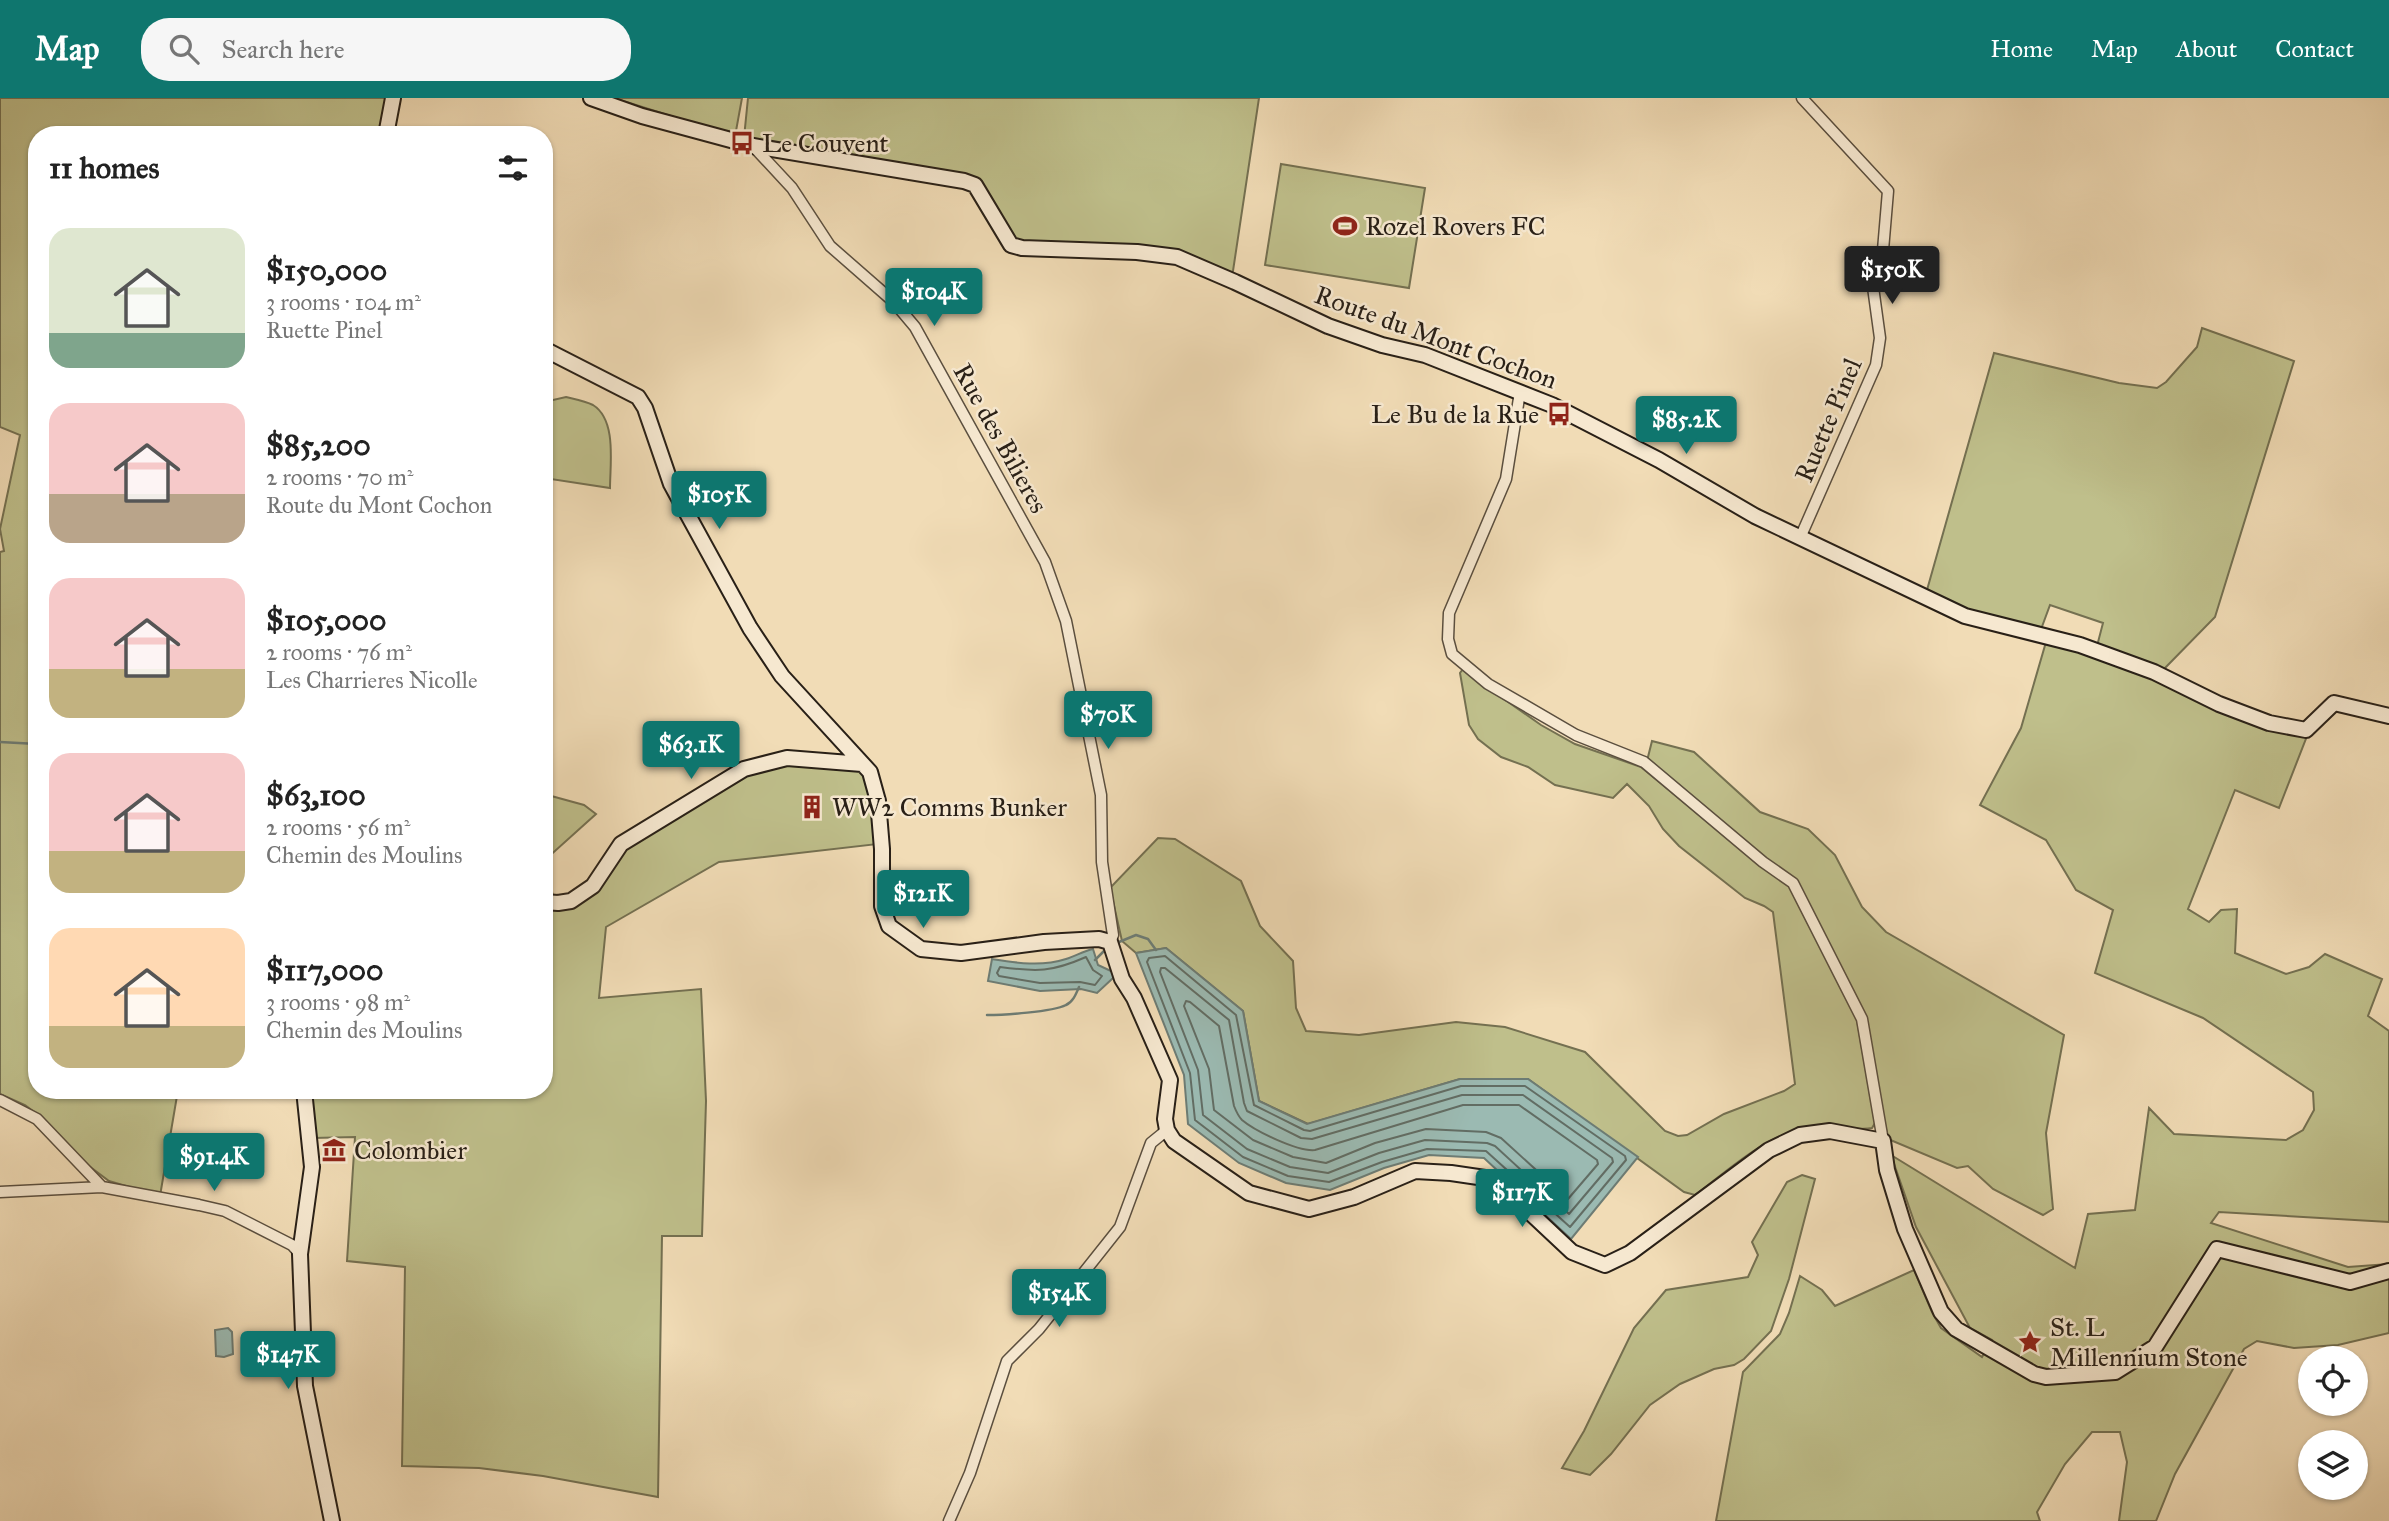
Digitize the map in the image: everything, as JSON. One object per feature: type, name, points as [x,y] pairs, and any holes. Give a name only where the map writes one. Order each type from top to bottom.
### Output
[{"type":"street","points":[[388,126],[393,98]]},
{"type":"street","points":[[591,98],[642,116],[753,146]]},
{"type":"street","name":"Ruette Pinel","points":[[1800,538],[1876,365],[1880,338],[1873,287],[1882,262],[1888,191],[1802,98]]},
{"type":"street","name":"Route du Mont Cochon","points":[[753,146],[975,185],[1011,246],[1137,251],[1177,257],[1328,326],[1382,345],[1425,355],[1552,405],[1659,460],[1755,516],[1965,616],[2080,645],[2154,672],[2220,704],[2269,723],[2306,730],[2334,703],[2389,716]]},
{"type":"street","name":"Rue des Bilieres","points":[[753,146],[792,188],[830,246],[894,302],[915,327],[1045,562],[1066,621],[1101,795],[1102,862],[1113,935],[1110,942]]},
{"type":"street","points":[[553,354],[638,397],[650,420],[671,484],[750,628],[782,676],[870,772],[877,801],[882,849],[882,906],[889,926],[920,949],[961,953],[1044,942],[1100,939],[1110,942],[1122,979],[1134,998],[1170,1080],[1165,1119],[1167,1130],[1174,1142],[1249,1193],[1309,1209],[1354,1197],[1415,1171],[1485,1178],[1504,1189],[1572,1252],[1605,1265],[1630,1253],[1769,1150],[1800,1135],[1830,1131],[1883,1141]]},
{"type":"street","points":[[1520,392],[1506,479],[1449,613],[1448,639],[1452,654],[1488,684],[1576,735],[1644,762],[1763,862],[1793,883],[1862,1019],[1887,1170],[1905,1229],[1941,1312],[1956,1329],[2034,1374],[2046,1377],[2115,1372],[2155,1346],[2217,1249],[2350,1282],[2389,1271]]},
{"type":"street","points":[[553,903],[571,901],[593,886],[621,844],[744,769],[787,758],[862,764]]},
{"type":"street","points":[[305,1099],[312,1167],[300,1254],[305,1386],[332,1521]]},
{"type":"street","points":[[0,1100],[37,1119],[102,1187]]},
{"type":"street","points":[[949,1521],[970,1473],[1007,1361],[1039,1329],[1120,1227],[1151,1143],[1167,1130]]},
{"type":"street","points":[[0,1192],[102,1187],[225,1211],[292,1245],[300,1254]]},
{"type":"green space","points":[[0,98],[389,98],[384,126],[28,126],[28,1099],[176,1099],[160,1196],[109,1181],[85,1163],[41,1117],[25,1105],[0,1094],[0,552],[4,551],[0,529],[20,435],[0,427]]},
{"type":"green space","points":[[614,98],[742,98],[736,131],[731,135]]},
{"type":"green space","points":[[748,98],[1259,98],[1233,271],[1229,274],[1176,253],[1023,242],[1013,238],[981,184],[744,138]]},
{"type":"green space","name":"Rozel Rovers FC","points":[[1281,164],[1425,188],[1409,288],[1265,265]]},
{"type":"green space","points":[[2202,328],[2294,361],[2215,617],[2163,670],[2097,646],[2103,623],[2050,605],[2040,632],[1975,615],[1927,590],[1994,353],[2119,383],[2157,388],[2166,382],[2197,347]]},
{"type":"green space","points":[[566,397],[583,401],[601,412],[609,432],[610,488],[553,479],[553,400]]},
{"type":"green space","points":[[2046,642],[2091,653],[2307,736],[2279,808],[2235,790],[2188,909],[2209,922],[2221,910],[2237,909],[2235,953],[2286,974],[2309,967],[2325,954],[2382,979],[2368,1016],[2389,1031],[2389,1222],[2219,1212],[2211,1223],[2348,1267],[2389,1264],[2389,1333],[2338,1345],[2294,1348],[2257,1341],[2244,1349],[2175,1474],[2156,1521],[2119,1521],[2127,1462],[2120,1432],[2092,1432],[2065,1464],[2037,1512],[2040,1521],[1716,1521],[1743,1372],[1780,1334],[1800,1276],[1822,1290],[1835,1306],[1914,1270],[1941,1328],[1982,1357],[1992,1340],[1970,1328],[1916,1227],[1891,1155],[2075,1268],[2088,1214],[2135,1210],[2149,1108],[2174,1134],[2286,1140],[2303,1130],[2314,1110],[2313,1092],[2203,1018],[2095,973],[2113,910],[2076,890],[2046,840],[1980,805],[2021,728]]},
{"type":"green space","points":[[1463,669],[1541,725],[1575,744],[1641,767],[1789,886],[1857,1020],[1875,1123],[1872,1128],[1810,1129],[1787,1134],[1745,1156],[1695,1195],[1684,1192],[1528,1079],[1460,1079],[1308,1124],[1259,1101],[1243,1011],[1166,948],[1136,953],[1122,941],[1110,888],[1158,838],[1175,839],[1241,881],[1260,926],[1293,961],[1296,1008],[1306,1031],[1359,1035],[1456,1022],[1505,1027],[1585,1052],[1665,1131],[1678,1136],[1687,1135],[1724,1114],[1784,1091],[1795,1084],[1773,912],[1745,898],[1679,846],[1663,829],[1649,806],[1627,784],[1613,798],[1555,785],[1528,767],[1501,757],[1478,739],[1469,725],[1460,673]]},
{"type":"green space","points":[[1652,741],[1694,752],[1760,812],[1808,829],[1835,855],[1862,907],[1886,932],[2064,1035],[2046,1133],[2053,1209],[2043,1215],[1993,1189],[1968,1166],[1957,1168],[1888,1139],[1864,1018],[1795,881],[1746,845],[1647,761]]},
{"type":"green space","points":[[790,763],[859,768],[866,774],[878,844],[719,862],[606,927],[599,998],[701,989],[706,1101],[702,1236],[662,1236],[658,1497],[543,1476],[479,1468],[402,1466],[405,1267],[347,1261],[355,1137],[313,1138],[311,1099],[553,1099],[553,906],[564,907],[622,851],[747,774]]},
{"type":"green space","points":[[553,796],[584,805],[596,814],[553,853]]},
{"type":"green space","points":[[1802,1175],[1815,1179],[1789,1279],[1771,1331],[1744,1359],[1680,1384],[1650,1405],[1611,1454],[1590,1475],[1562,1468],[1584,1431],[1634,1328],[1666,1290],[1748,1277],[1758,1255],[1752,1242],[1787,1182]]},
{"type":"water","points":[[1166,948],[1243,1011],[1259,1101],[1307,1124],[1460,1079],[1528,1079],[1638,1157],[1571,1239],[1484,1158],[1429,1155],[1384,1168],[1330,1190],[1286,1183],[1239,1163],[1188,1124],[1184,1075],[1136,953]]},
{"type":"water","points":[[1093,949],[1098,965],[1113,972],[1113,978],[1097,993],[1081,989],[1040,991],[988,981],[992,959],[1038,964],[1066,959]]},
{"type":"water","points":[[228,1328],[232,1332],[233,1354],[216,1356],[215,1330]]},
{"type":"waterway","points":[[0,742],[28,744]]},
{"type":"waterway","points":[[1119,942],[1136,935],[1148,939],[1156,950]]},
{"type":"waterway","points":[[1095,960],[1105,950]]},
{"type":"waterway","points":[[987,1015],[1050,1010],[1071,1002],[1079,987]]},
{"type":"place","name":"Le Couvent","points":[[742,143]]},
{"type":"place","name":"Rozel Rovers FC","points":[[1345,226]]},
{"type":"place","name":"Le Bu de la Rue","points":[[1559,414]]},
{"type":"place","name":"WW2 Comms Bunker","points":[[812,807]]},
{"type":"place","name":"Colombier","points":[[334,1150]]},
{"type":"place","name":"St. L Millennium Stone","points":[[2030,1342]]}]
